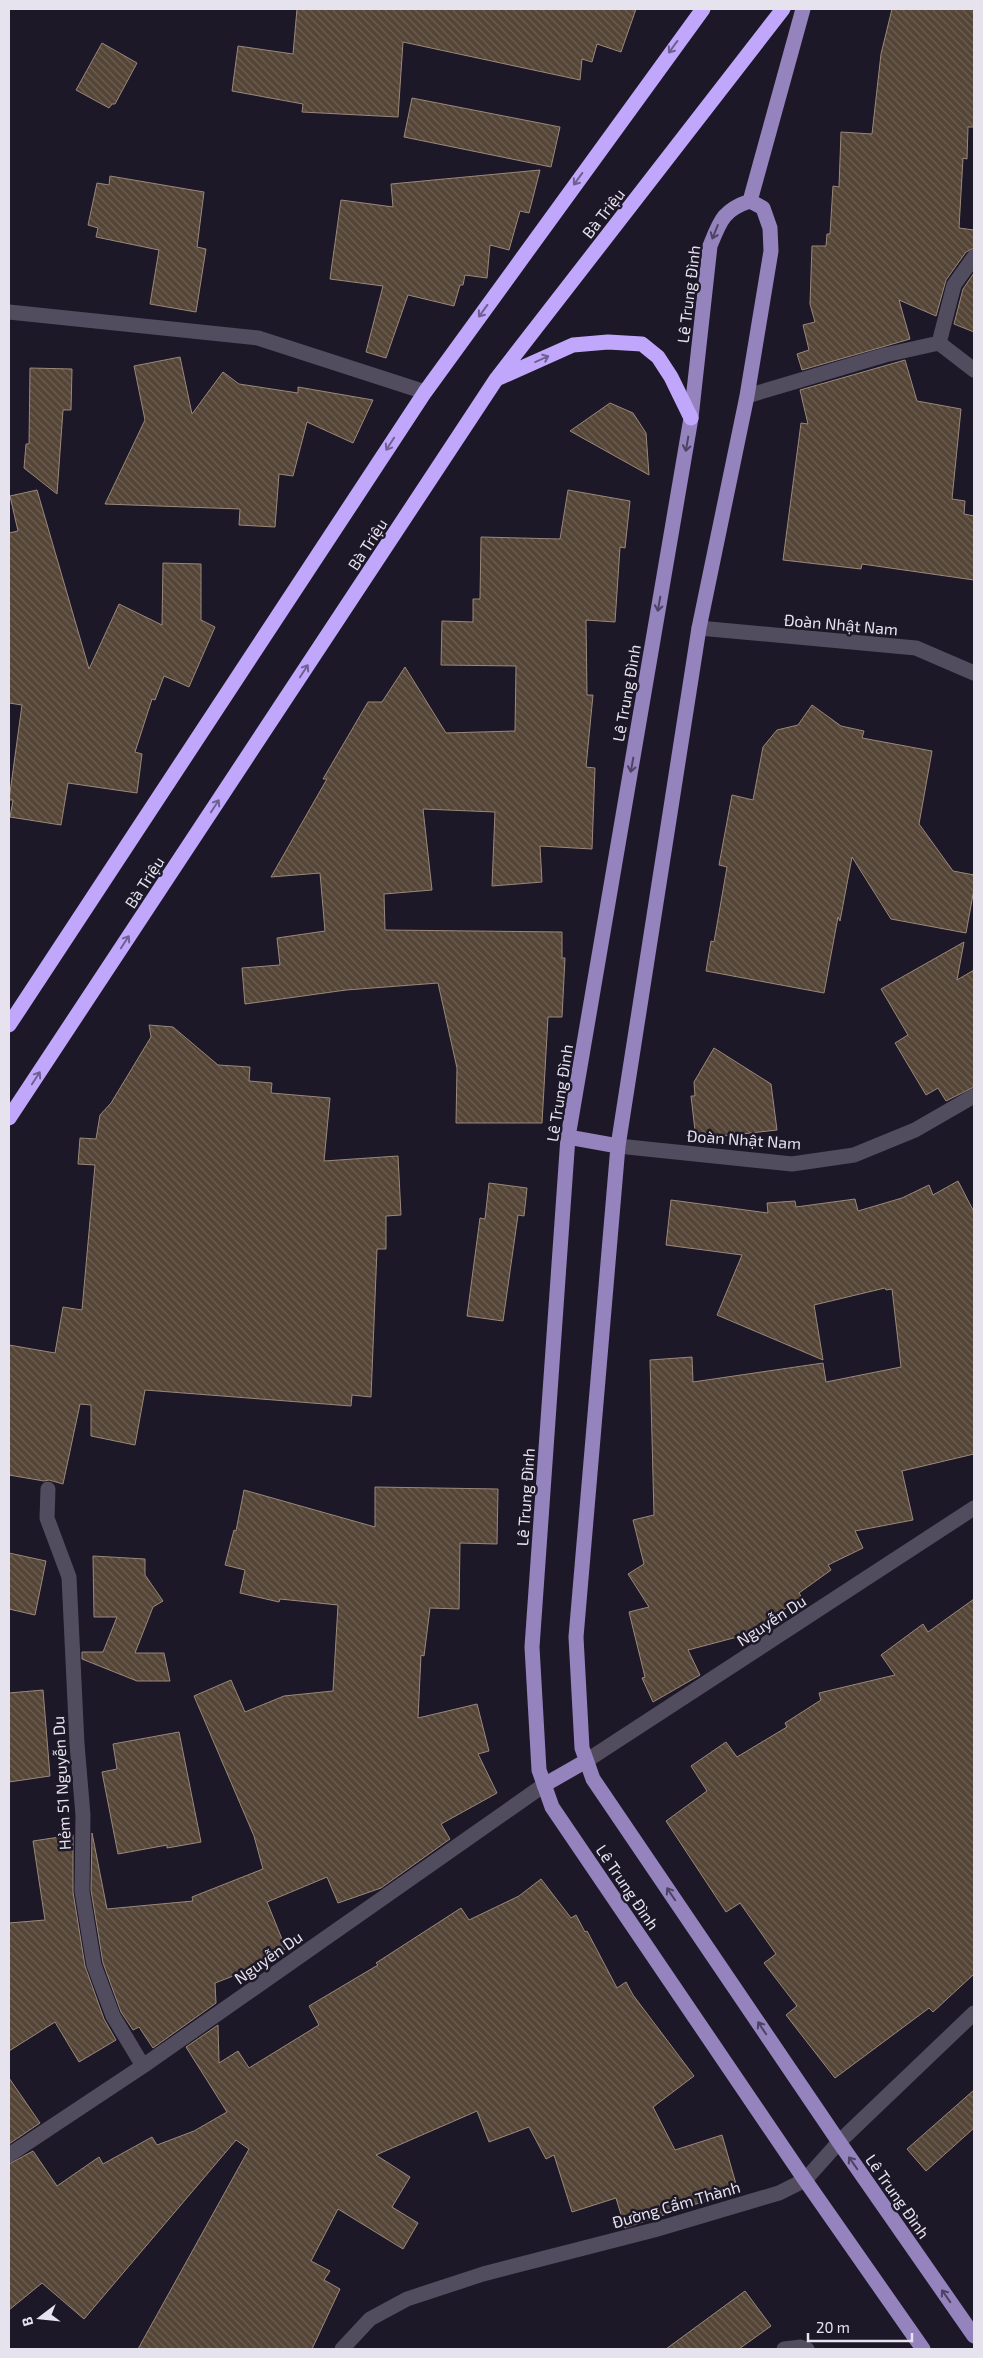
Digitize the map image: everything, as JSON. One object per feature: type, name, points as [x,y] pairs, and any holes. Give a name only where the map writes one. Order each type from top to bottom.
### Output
[{"type":"highway","points":[[9,1025],[424,392],[702,9]]},
{"type":"highway","name":"Bà Triệu","points":[[9,1118],[497,378],[783,9]]},
{"type":"highway","points":[[497,378],[573,345],[608,342],[642,344],[658,357],[671,377],[691,418]]},
{"type":"main road","points":[[750,201],[803,9]]},
{"type":"main road","name":"Lê Trung Đình","points":[[923,2349],[805,2180],[552,1807],[539,1770],[532,1647],[568,1137],[691,418],[710,246],[720,221],[732,207],[750,201],[763,208],[770,228],[771,251],[747,396],[699,628],[618,1146],[576,1637],[582,1748],[593,1779],[839,2142],[974,2336]]},
{"type":"main road","points":[[568,1137],[618,1146]]},
{"type":"main road","points":[[544,1785],[586,1761]]},
{"type":"street","points":[[939,342],[954,285],[974,257]]},
{"type":"street","points":[[9,312],[258,338],[424,392]]},
{"type":"street","points":[[747,396],[885,355],[939,342]]},
{"type":"street","points":[[939,342],[974,370]]},
{"type":"street","name":"Đoàn Nhật Nam","points":[[699,628],[916,648],[974,673]]},
{"type":"street","name":"Đoàn Nhật Nam","points":[[618,1146],[792,1164],[854,1155],[915,1130],[974,1096]]},
{"type":"street","name":"Hẻm 51 Nguyễn Du","points":[[48,1489],[47,1518],[69,1577],[77,1744],[83,1815],[82,1891],[94,1965],[113,2016],[143,2066]]},
{"type":"street","name":"Nguyễn Du","points":[[586,1761],[974,1508]]},
{"type":"street","name":"Nguyễn Du","points":[[9,2154],[143,2066],[544,1785]]},
{"type":"street","name":"Đường Cẩm Thành","points":[[342,2349],[370,2319],[407,2299],[483,2274],[654,2230],[779,2193],[805,2180],[839,2142],[974,2013]]},
{"type":"street","points":[[784,2349],[792,2347],[807,2349]]},
{"type":"building","points":[[297,9],[636,9],[621,52],[597,44],[592,62],[582,59],[580,80],[403,42],[398,117],[302,112],[303,104],[232,91],[238,46],[293,54]]},
{"type":"building","points":[[892,9],[974,9],[974,127],[968,127],[967,159],[963,158],[959,228],[974,230],[974,248],[966,252],[946,280],[936,316],[899,300],[910,339],[802,370],[797,354],[809,350],[803,325],[815,322],[810,304],[812,246],[826,246],[827,234],[830,234],[833,186],[839,187],[841,132],[872,134],[881,54]]},
{"type":"building","points":[[102,43],[137,63],[115,104],[112,104],[109,108],[76,90]]},
{"type":"building","points":[[412,98],[560,127],[551,167],[404,137]]},
{"type":"building","points":[[540,170],[529,213],[520,211],[509,250],[490,245],[487,278],[465,275],[454,306],[408,295],[386,358],[366,352],[383,286],[330,279],[341,200],[393,207],[391,184]]},
{"type":"building","points":[[110,176],[204,192],[197,247],[206,249],[196,312],[150,304],[159,250],[96,237],[98,228],[88,225],[97,183],[109,185]]},
{"type":"building","points":[[974,273],[974,332],[954,324],[963,289]]},
{"type":"building","points":[[180,357],[192,414],[223,372],[239,384],[298,393],[298,387],[373,400],[353,443],[307,422],[293,476],[279,474],[275,527],[239,525],[240,509],[105,504],[145,420],[134,366]]},
{"type":"building","points":[[905,360],[917,401],[961,409],[952,499],[965,501],[964,514],[974,516],[974,580],[862,564],[861,569],[783,560],[801,423],[808,424],[800,390]]},
{"type":"building","points":[[30,368],[72,369],[71,410],[63,410],[57,494],[24,468],[26,444],[29,444]]},
{"type":"building","points":[[610,403],[633,413],[646,433],[649,475],[570,431]]},
{"type":"building","points":[[37,490],[89,669],[119,604],[162,625],[163,563],[201,564],[201,620],[215,627],[189,687],[164,676],[155,700],[152,699],[135,752],[142,754],[137,793],[68,783],[61,825],[10,817],[13,800],[9,800],[22,705],[9,703],[9,533],[18,531],[10,496]]},
{"type":"building","points":[[568,490],[630,501],[625,548],[620,547],[615,622],[586,620],[587,695],[593,695],[586,767],[595,768],[592,849],[540,846],[542,882],[492,886],[495,812],[423,809],[432,890],[384,894],[385,930],[562,932],[562,958],[565,958],[562,1017],[548,1017],[542,1123],[456,1123],[457,1068],[438,983],[346,990],[245,1004],[242,968],[280,965],[277,938],[325,931],[320,873],[271,877],[327,779],[323,779],[368,702],[382,702],[405,667],[446,733],[515,731],[516,666],[441,665],[442,621],[473,622],[473,599],[480,599],[481,537],[560,539]]},
{"type":"building","points":[[812,705],[841,726],[864,731],[862,738],[932,751],[919,824],[953,871],[974,875],[974,889],[966,933],[891,919],[852,857],[840,921],[838,917],[824,993],[706,971],[711,941],[714,942],[727,867],[719,865],[732,795],[753,800],[763,747],[777,730],[798,725]]},
{"type":"building","points":[[964,942],[957,980],[974,970],[974,1087],[946,1101],[938,1088],[926,1095],[895,1043],[908,1035],[881,989]]},
{"type":"building","points":[[149,1025],[173,1027],[218,1065],[250,1067],[249,1081],[272,1083],[271,1093],[330,1098],[324,1161],[398,1156],[401,1215],[386,1216],[386,1249],[377,1249],[371,1397],[352,1395],[351,1406],[145,1390],[135,1445],[91,1436],[91,1405],[80,1404],[63,1484],[49,1480],[44,1481],[9,1475],[9,1345],[55,1353],[63,1307],[82,1310],[95,1165],[78,1164],[80,1138],[96,1139],[100,1115],[111,1103],[151,1037]]},
{"type":"building","points":[[714,1048],[771,1084],[777,1130],[696,1139],[691,1096],[695,1096],[694,1082]]},
{"type":"building","points":[[958,1181],[974,1212],[974,1454],[902,1471],[913,1520],[855,1531],[863,1548],[828,1565],[831,1570],[799,1593],[802,1598],[772,1617],[775,1624],[760,1631],[688,1650],[700,1675],[653,1702],[642,1678],[645,1677],[629,1612],[649,1607],[628,1574],[644,1564],[633,1520],[654,1515],[650,1360],[692,1357],[693,1382],[823,1363],[826,1382],[901,1367],[892,1289],[886,1290],[885,1288],[814,1305],[823,1360],[717,1315],[742,1255],[666,1245],[671,1200],[768,1213],[767,1203],[795,1201],[796,1207],[855,1199],[858,1211],[902,1198],[929,1185],[933,1195]]},
{"type":"building","points":[[489,1183],[527,1188],[524,1216],[518,1215],[503,1321],[467,1316],[480,1218],[485,1219]]},
{"type":"building","points":[[375,1487],[498,1489],[497,1544],[460,1543],[459,1609],[430,1608],[424,1656],[421,1655],[418,1718],[477,1704],[489,1751],[478,1754],[497,1793],[441,1824],[450,1839],[381,1888],[338,1903],[327,1877],[267,1902],[286,1949],[257,1961],[259,1966],[215,1983],[216,2003],[153,2048],[139,2027],[133,2030],[121,2012],[103,1963],[91,1890],[92,1833],[107,1909],[193,1901],[192,1897],[263,1869],[254,1836],[194,1696],[231,1680],[245,1712],[284,1696],[333,1691],[338,1605],[280,1599],[279,1602],[240,1593],[245,1570],[225,1565],[234,1530],[236,1531],[244,1490],[375,1527]]},
{"type":"building","points":[[9,1553],[46,1561],[35,1615],[9,1609]]},
{"type":"building","points":[[93,1556],[145,1559],[145,1575],[163,1601],[153,1607],[135,1653],[164,1653],[170,1681],[137,1681],[82,1659],[82,1652],[103,1652],[117,1617],[94,1617]]},
{"type":"building","points":[[974,1599],[974,1974],[933,2012],[929,2008],[835,2078],[786,2015],[797,2006],[764,1963],[776,1954],[740,1903],[726,1912],[666,1821],[707,1791],[691,1766],[726,1742],[737,1757],[787,1727],[785,1723],[821,1700],[819,1693],[895,1675],[881,1655],[923,1624],[928,1632]]},
{"type":"building","points":[[43,1690],[50,1776],[9,1782],[9,1693]]},
{"type":"building","points":[[179,1732],[201,1842],[167,1848],[167,1845],[118,1854],[102,1772],[117,1769],[113,1744]]},
{"type":"building","points":[[73,1835],[73,1892],[85,1966],[104,2019],[116,2040],[79,2062],[55,2022],[9,2051],[9,1923],[45,1920],[33,1841]]},
{"type":"building","points":[[541,1879],[571,1918],[576,1915],[585,1932],[587,1931],[617,1988],[626,1982],[633,1995],[694,2076],[653,2107],[675,2150],[722,2135],[736,2184],[718,2190],[720,2196],[625,2228],[616,2198],[572,2212],[554,2155],[546,2159],[529,2127],[489,2142],[477,2111],[376,2155],[410,2177],[392,2207],[418,2223],[403,2249],[338,2209],[311,2261],[330,2271],[324,2280],[340,2289],[312,2349],[138,2349],[249,2149],[236,2140],[84,2319],[42,2283],[9,2310],[9,2164],[33,2151],[57,2186],[99,2157],[103,2164],[152,2137],[157,2145],[194,2131],[227,2112],[186,2047],[218,2025],[219,2063],[238,2051],[249,2068],[319,2025],[309,2006],[378,1965],[376,1963],[461,1908],[469,1920],[519,1896]]},
{"type":"building","points":[[9,2078],[40,2123],[9,2144]]},
{"type":"building","points":[[974,2090],[974,2128],[926,2171],[907,2149]]},
{"type":"building","points":[[745,2291],[771,2326],[739,2349],[666,2349]]}]
